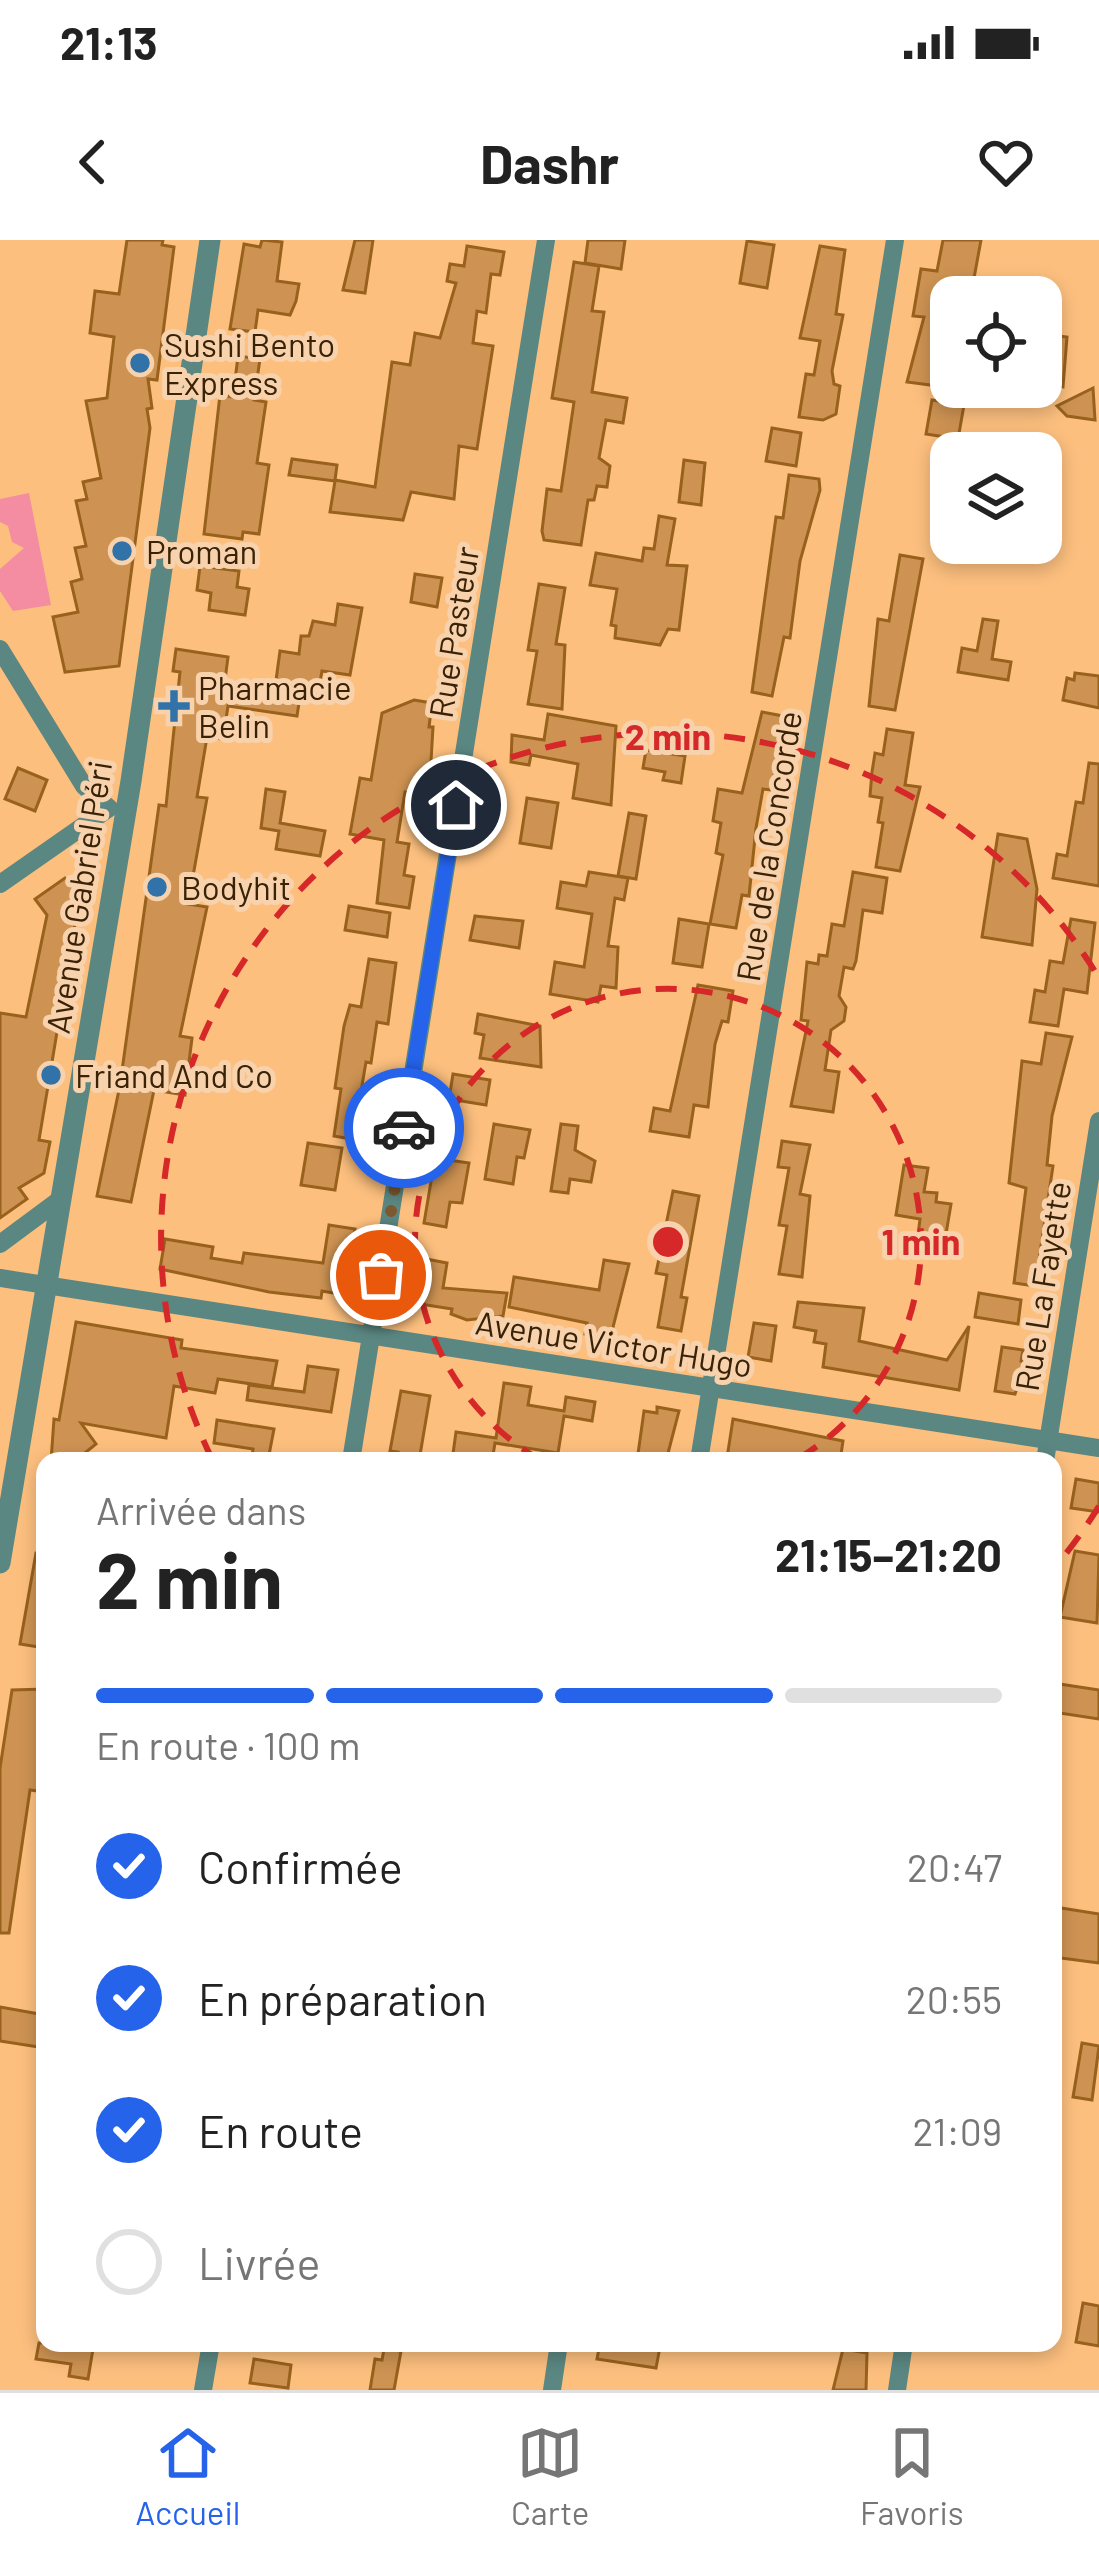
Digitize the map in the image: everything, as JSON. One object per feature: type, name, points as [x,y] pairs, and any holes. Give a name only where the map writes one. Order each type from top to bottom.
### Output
[{"type":"street","name":"Avenue Gabriel Péri","points":[[0,1563],[49,1286],[118,809],[210,240]]},
{"type":"street","name":"Rue Pasteur","points":[[352,1452],[546,240]]},
{"type":"street","name":"Rue de la Concorde","points":[[700,1452],[895,240]]},
{"type":"street","points":[[0,650],[84,786],[118,809],[0,884]]},
{"type":"street","name":"Rue La Fayette","points":[[1046,1452],[1099,1121]]},
{"type":"street","points":[[0,1244],[62,1198]]},
{"type":"street","name":"Avenue Victor Hugo","points":[[0,1277],[1099,1448]]},
{"type":"street","points":[[203,2390],[209,2352]]},
{"type":"street","points":[[552,2390],[558,2352]]},
{"type":"street","points":[[897,2390],[903,2352]]},
{"type":"shaded area","points":[[29,493],[51,605],[13,611],[0,591],[0,569],[24,548],[12,542],[8,526],[0,522],[0,499]]},
{"type":"building","points":[[127,240],[163,240],[162,245],[174,247],[157,380],[148,379],[150,428],[119,666],[65,672],[53,617],[78,612],[71,582],[82,579],[75,548],[86,546],[76,501],[87,499],[83,482],[101,478],[86,401],[107,398],[114,337],[90,333],[95,291],[119,294]]},
{"type":"building","points":[[262,240],[282,242],[277,281],[299,284],[296,301],[290,315],[258,310],[255,332],[230,329],[244,244],[260,247]]},
{"type":"building","points":[[355,240],[373,240],[365,293],[343,290]]},
{"type":"building","points":[[588,240],[625,240],[621,269],[585,263]]},
{"type":"building","points":[[943,240],[981,240],[974,276],[930,276],[930,385],[907,382],[924,317],[913,316],[921,269],[937,271]]},
{"type":"building","points":[[747,241],[774,245],[767,288],[740,283]]},
{"type":"building","points":[[467,246],[504,252],[500,275],[491,274],[486,313],[477,311],[473,343],[493,346],[477,449],[459,446],[454,499],[411,492],[403,520],[330,512],[335,481],[289,475],[292,459],[337,465],[335,480],[375,487],[392,362],[410,365],[415,333],[440,338],[456,283],[447,281],[450,264],[464,266]]},
{"type":"building","points":[[820,246],[845,250],[836,314],[843,315],[832,371],[834,384],[840,386],[836,414],[823,420],[799,417],[806,374],[814,375],[820,341],[800,338]]},
{"type":"building","points":[[574,262],[599,266],[592,311],[604,312],[592,392],[627,398],[623,423],[606,420],[599,458],[610,466],[607,487],[597,486],[594,500],[588,500],[581,545],[544,540],[542,531],[547,489],[561,491],[574,402],[552,398]]},
{"type":"building","points":[[1062,336],[1067,337],[1062,387]]},
{"type":"building","points":[[238,356],[260,359],[254,400],[266,402],[257,463],[269,465],[259,534],[243,532],[242,539],[204,534],[220,395],[233,397]]},
{"type":"building","points":[[1093,388],[1095,420],[1067,416],[1059,408]]},
{"type":"building","points":[[931,408],[963,408],[959,432],[926,434]]},
{"type":"building","points":[[772,428],[801,433],[796,466],[766,461]]},
{"type":"building","points":[[684,460],[705,463],[701,505],[679,502]]},
{"type":"building","points":[[789,475],[819,479],[820,490],[800,561],[790,638],[784,637],[772,696],[752,692],[776,517],[783,518]]},
{"type":"building","points":[[659,516],[675,519],[667,565],[687,566],[679,630],[668,629],[660,645],[615,638],[616,626],[611,625],[617,589],[590,585],[596,553],[642,561],[644,548],[654,549]]},
{"type":"building","points":[[900,555],[923,559],[895,710],[869,706],[878,619],[889,621]]},
{"type":"building","points":[[200,566],[239,571],[237,587],[249,589],[245,615],[209,610],[211,593],[197,590]]},
{"type":"building","points":[[415,574],[442,578],[437,607],[411,602]]},
{"type":"building","points":[[539,584],[565,588],[556,644],[565,645],[562,709],[528,704],[537,651],[528,650]]},
{"type":"building","points":[[338,604],[362,608],[350,675],[322,671],[318,693],[301,690],[297,716],[228,706],[223,739],[207,737],[197,797],[207,798],[188,904],[207,907],[180,1036],[192,1038],[185,1095],[154,1090],[131,1202],[97,1196],[120,1085],[159,805],[166,806],[180,672],[173,671],[176,649],[228,657],[224,688],[274,695],[280,651],[299,654],[301,636],[309,636],[313,621],[335,625]]},
{"type":"building","points":[[983,619],[998,621],[992,659],[1011,662],[1008,680],[958,672],[962,648],[977,651]]},
{"type":"building","points":[[1075,673],[1099,676],[1099,708],[1063,700],[1067,678],[1074,680]]},
{"type":"building","points":[[414,700],[432,703],[429,727],[433,727],[429,795],[405,792],[397,842],[409,844],[404,875],[414,877],[409,908],[377,903],[384,840],[350,834],[360,778],[371,780],[382,713]]},
{"type":"building","points":[[762,712],[783,716],[772,790],[763,789],[749,896],[742,895],[736,928],[710,924],[723,855],[716,853],[721,823],[713,821],[718,789],[742,793]]},
{"type":"building","points":[[548,714],[616,726],[611,805],[573,798],[578,764],[531,755],[529,765],[511,762],[512,735],[544,740]]},
{"type":"building","points":[[887,729],[913,733],[905,785],[920,787],[900,871],[876,867],[882,798],[870,796],[875,753],[883,755]]},
{"type":"building","points":[[646,750],[685,756],[681,783],[663,780],[665,772],[643,768]]},
{"type":"building","points":[[1089,763],[1099,764],[1099,886],[1053,878],[1057,854],[1067,856],[1076,802],[1083,803]]},
{"type":"building","points":[[18,768],[47,780],[35,811],[5,799]]},
{"type":"building","points":[[266,789],[285,792],[280,823],[325,831],[320,856],[276,849],[279,831],[261,828]]},
{"type":"building","points":[[527,798],[558,803],[551,848],[520,843]]},
{"type":"building","points":[[629,813],[646,816],[636,879],[618,876]]},
{"type":"building","points":[[998,834],[1027,839],[1037,889],[1032,945],[982,937]]},
{"type":"building","points":[[589,872],[628,878],[624,900],[615,898],[608,946],[618,947],[616,988],[601,986],[598,1002],[550,994],[555,962],[584,967],[592,914],[557,908],[561,882],[586,886]]},
{"type":"building","points":[[853,872],[887,878],[882,913],[863,910],[856,961],[853,969],[844,967],[839,996],[846,1007],[844,1021],[831,1030],[825,1070],[839,1072],[833,1112],[791,1106],[808,1021],[801,1020],[807,962],[818,964],[819,955],[827,956],[832,924],[844,926]]},
{"type":"building","points":[[65,878],[81,888],[39,1140],[50,1142],[44,1173],[19,1188],[27,1199],[0,1218],[0,1013],[26,1017],[47,915],[35,899]]},
{"type":"building","points":[[349,906],[390,913],[387,937],[345,930]]},
{"type":"building","points":[[475,916],[523,921],[519,948],[470,940]]},
{"type":"building","points":[[679,919],[709,924],[702,967],[673,963]]},
{"type":"building","points":[[1071,919],[1095,923],[1087,993],[1064,989],[1058,1026],[1030,1022],[1035,990],[1045,992],[1050,961],[1063,963]]},
{"type":"building","points":[[369,959],[396,963],[388,1024],[377,1022],[371,1063],[366,1062],[359,1103],[367,1109],[362,1141],[334,1136],[341,1089],[335,1088],[344,1026],[350,1005],[361,1007]]},
{"type":"building","points":[[698,985],[733,991],[728,1022],[722,1021],[715,1044],[708,1107],[694,1105],[689,1137],[650,1131],[654,1108],[670,1111]]},
{"type":"building","points":[[478,1014],[540,1026],[541,1067],[480,1058],[484,1035],[475,1033]]},
{"type":"building","points":[[1046,1033],[1072,1037],[1052,1116],[1047,1165],[1053,1166],[1035,1286],[1014,1283],[1026,1188],[1009,1183],[1022,1061],[1041,1064]]},
{"type":"building","points":[[453,1074],[490,1080],[486,1105],[449,1099]]},
{"type":"building","points":[[494,1124],[530,1130],[524,1158],[517,1157],[513,1184],[485,1179]]},
{"type":"building","points":[[561,1124],[578,1126],[575,1150],[595,1161],[591,1182],[570,1179],[568,1193],[551,1191]]},
{"type":"building","points":[[782,1141],[810,1145],[800,1194],[810,1196],[802,1277],[779,1274],[787,1226],[779,1225],[789,1168],[778,1167]]},
{"type":"building","points":[[308,1143],[342,1148],[335,1190],[301,1185]]},
{"type":"building","points":[[435,1158],[469,1163],[462,1203],[450,1202],[446,1227],[424,1223]]},
{"type":"building","points":[[904,1165],[928,1168],[924,1192],[937,1193],[936,1202],[951,1204],[945,1240],[918,1235],[920,1219],[896,1215]]},
{"type":"building","points":[[673,1191],[699,1196],[681,1297],[687,1298],[681,1331],[658,1327],[667,1275],[656,1273]]},
{"type":"building","points":[[329,1225],[355,1229],[345,1295],[322,1291],[321,1298],[269,1292],[160,1269],[165,1239],[213,1247],[211,1258],[242,1263],[244,1253],[323,1263]]},
{"type":"building","points":[[421,1258],[447,1263],[443,1288],[507,1293],[503,1316],[467,1320],[451,1314],[452,1309],[414,1303]]},
{"type":"building","points":[[604,1260],[629,1264],[610,1339],[585,1334],[587,1323],[509,1307],[514,1277],[599,1290]]},
{"type":"building","points":[[979,1293],[1021,1300],[1018,1324],[975,1317]]},
{"type":"building","points":[[798,1302],[864,1308],[859,1341],[947,1360],[969,1326],[959,1390],[823,1367],[826,1344],[814,1342],[816,1331],[794,1327]]},
{"type":"building","points":[[76,1322],[182,1340],[181,1348],[277,1361],[272,1387],[218,1379],[215,1393],[174,1386],[166,1438],[81,1423],[96,1444],[86,1452],[52,1452],[54,1419],[59,1420]]},
{"type":"building","points":[[754,1323],[776,1326],[771,1361],[748,1357]]},
{"type":"building","points":[[1002,1347],[1023,1350],[1021,1361],[1026,1362],[1015,1394],[995,1391]]},
{"type":"building","points":[[308,1366],[338,1370],[331,1412],[247,1400],[249,1385],[304,1392]]},
{"type":"building","points":[[504,1383],[531,1387],[528,1405],[564,1411],[566,1397],[595,1402],[592,1421],[564,1416],[558,1452],[495,1443],[494,1452],[453,1452],[456,1432],[496,1438]]},
{"type":"building","points":[[401,1391],[430,1396],[421,1452],[390,1451]]},
{"type":"building","points":[[657,1407],[679,1411],[668,1452],[638,1452],[644,1411],[657,1413]]},
{"type":"building","points":[[733,1419],[843,1441],[841,1452],[728,1452]]},
{"type":"building","points":[[217,1420],[274,1429],[270,1452],[214,1443]]},
{"type":"building","points":[[1076,1479],[1099,1483],[1099,1512],[1071,1508]]},
{"type":"building","points":[[1075,1551],[1099,1555],[1097,1623],[1062,1617]]},
{"type":"building","points":[[36,1553],[36,1647],[20,1644]]},
{"type":"building","points":[[1062,1684],[1099,1690],[1099,1719],[1062,1713]]},
{"type":"building","points":[[36,1689],[36,1791],[30,1790],[9,1933],[0,1933],[0,1768],[12,1690]]},
{"type":"building","points":[[1062,1908],[1099,1914],[1099,1963],[1062,1958]]},
{"type":"building","points":[[0,2007],[36,2013],[36,2047],[0,2041]]},
{"type":"building","points":[[1082,2043],[1099,2046],[1092,2100],[1073,2097]]},
{"type":"building","points":[[1083,2303],[1099,2306],[1099,2346],[1076,2342]]},
{"type":"building","points":[[37,2352],[92,2352],[88,2379],[69,2376],[71,2364],[36,2359]]},
{"type":"building","points":[[383,2352],[401,2352],[394,2390],[370,2390],[375,2359],[382,2360]]},
{"type":"building","points":[[598,2352],[659,2352],[656,2368],[597,2359]]},
{"type":"building","points":[[842,2352],[867,2353],[866,2390],[833,2390]]},
{"type":"building","points":[[254,2359],[291,2365],[288,2388],[250,2383]]},
{"type":"way so far","points":[[381,1275],[404,1128]]},
{"type":"place","name":"Sushi Bento Express","points":[[140,363]]},
{"type":"place","name":"Proman","points":[[122,551]]},
{"type":"place","name":"Pharmacie Belin","points":[[174,706]]},
{"type":"place","name":"Bodyhit","points":[[157,887]]},
{"type":"place","name":"Friand And Co","points":[[51,1075]]},
{"type":"route","points":[[404,1128],[456,805]]}]
